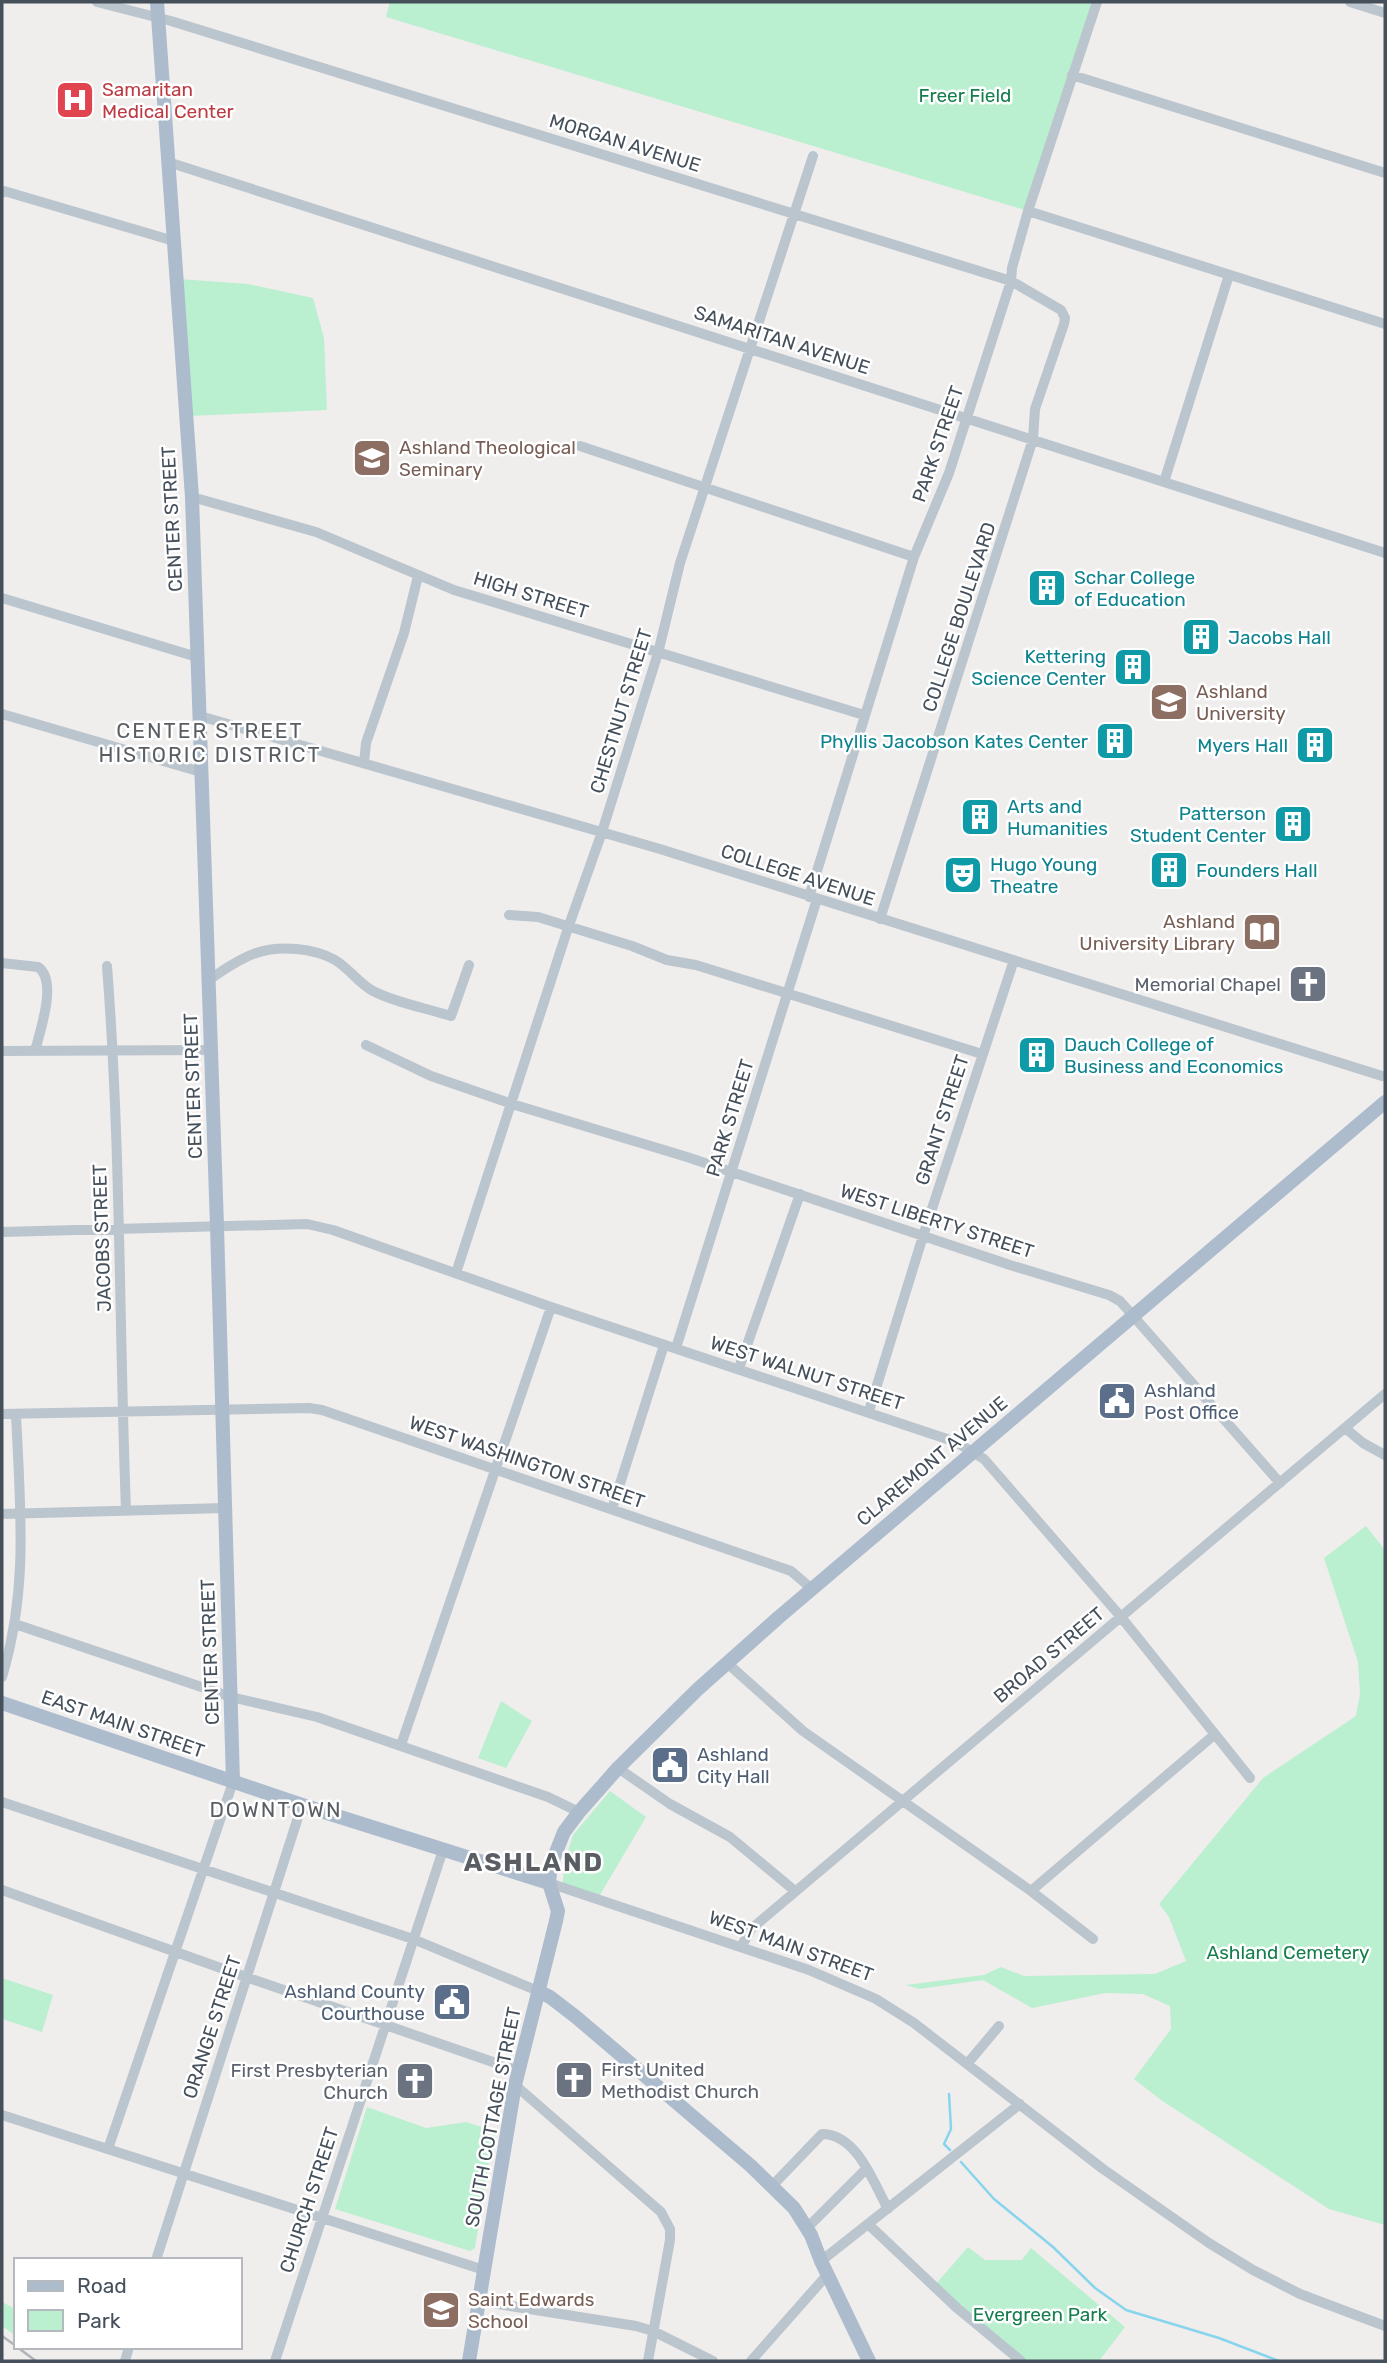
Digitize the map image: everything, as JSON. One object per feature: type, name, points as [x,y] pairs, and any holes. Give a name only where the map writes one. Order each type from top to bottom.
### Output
[{"type":"main road","name":"CENTER STREET","points":[[157,2],[192,497],[233,1782]]},
{"type":"main road","name":"CLAREMONT AVENUE","points":[[549,1884],[551,1865],[559,1842],[579,1812],[618,1768],[726,1662],[1385,1102]]},
{"type":"main road","name":"EAST MAIN STREET","points":[[2,1703],[233,1782]]},
{"type":"main road","name":"WEST MAIN STREET","points":[[233,1782],[549,1884]]},
{"type":"main road","name":"SOUTH COTTAGE STREET","points":[[469,2361],[517,2078],[558,1910],[549,1884]]},
{"type":"main road","points":[[538,1991],[562,2005],[794,2208],[807,2228],[869,2361]]},
{"type":"street","name":"MORGAN AVENUE","points":[[97,2],[211,34],[1011,281],[1026,292],[1057,307],[1063,312],[1064,324]]},
{"type":"street","name":"PARK STREET","points":[[612,1509],[731,1171],[787,993],[864,715],[914,556],[937,506],[1011,281],[1028,211],[1097,2]]},
{"type":"street","points":[[1350,2],[1385,13]]},
{"type":"street","points":[[1072,75],[1385,173]]},
{"type":"street","name":"CHESTNUT STREET","points":[[456,1273],[568,928],[602,832],[658,653],[680,563],[813,156]]},
{"type":"street","name":"SAMARITAN AVENUE","points":[[168,162],[1385,553]]},
{"type":"street","points":[[2,193],[4,191],[174,241]]},
{"type":"street","points":[[1028,211],[1385,324]]},
{"type":"street","points":[[1164,482],[1229,275]]},
{"type":"street","name":"COLLEGE BOULEVARD","points":[[880,919],[1033,439],[1035,409],[1064,324]]},
{"type":"street","points":[[580,446],[914,556]]},
{"type":"street","name":"HIGH STREET","points":[[192,497],[316,532],[418,576],[658,653],[864,715]]},
{"type":"street","points":[[364,762],[366,743],[404,633],[418,576]]},
{"type":"street","points":[[2,598],[197,657]]},
{"type":"street","points":[[2,714],[201,772]]},
{"type":"street","name":"COLLEGE AVENUE","points":[[200,716],[602,832],[1383,1079]]},
{"type":"street","points":[[509,915],[530,915],[632,946],[667,960],[696,965],[982,1054]]},
{"type":"street","points":[[209,980],[256,953],[290,949],[315,952],[345,967],[375,992],[451,1016],[469,965]]},
{"type":"street","name":"GRANT STREET","points":[[869,1411],[1013,960]]},
{"type":"street","points":[[2,963],[38,967],[47,977],[48,993],[35,1051]]},
{"type":"street","name":"JACOBS STREET","points":[[107,966],[120,1229],[126,1510]]},
{"type":"street","name":"WEST LIBERTY STREET","points":[[366,1045],[431,1076],[512,1104],[731,1171],[1110,1295],[1120,1301],[1280,1483]]},
{"type":"street","points":[[2,1051],[211,1050]]},
{"type":"street","points":[[1383,1079],[1385,1064]]},
{"type":"street","points":[[740,1368],[800,1194]]},
{"type":"street","name":"WEST WALNUT STREET","points":[[2,1232],[307,1224],[333,1230],[551,1307],[956,1442],[984,1459],[1121,1617],[1250,1778]]},
{"type":"street","points":[[401,1745],[551,1307]]},
{"type":"street","name":"BROAD STREET","points":[[741,1947],[751,1929],[795,1891],[1385,1394]]},
{"type":"street","name":"WEST WASHINGTON STREET","points":[[2,1414],[309,1408],[322,1410],[791,1571],[812,1589]]},
{"type":"street","points":[[2,1677],[15,1624],[21,1579],[16,1414]]},
{"type":"street","points":[[1346,1427],[1363,1443],[1385,1455]]},
{"type":"street","points":[[2,1514],[225,1508]]},
{"type":"street","points":[[15,1624],[232,1697],[317,1717],[548,1797],[579,1812]]},
{"type":"street","points":[[726,1662],[803,1731],[1031,1891],[1093,1939]]},
{"type":"street","points":[[1031,1891],[1214,1735]]},
{"type":"street","points":[[618,1768],[670,1804],[730,1837],[795,1891]]},
{"type":"street","name":"CENTER STREET","points":[[108,2149],[233,1782]]},
{"type":"street","points":[[2,1802],[413,1939],[538,1991]]},
{"type":"street","name":"ORANGE STREET","points":[[157,2258],[302,1805]]},
{"type":"street","name":"CHURCH STREET","points":[[275,2361],[443,1850]]},
{"type":"street","name":"WEST MAIN STREET","points":[[549,1884],[809,1970],[869,1995],[914,2023],[1125,2185],[1253,2270],[1300,2294],[1385,2326]]},
{"type":"street","points":[[2,1890],[386,2025],[517,2078],[666,2218],[670,2240],[648,2361]]},
{"type":"street","points":[[967,2064],[999,2026]]},
{"type":"street","points":[[821,2261],[1020,2104]]},
{"type":"street","points":[[2,2115],[484,2270]]},
{"type":"street","points":[[772,2186],[822,2134],[834,2136],[855,2151],[888,2208]]},
{"type":"street","points":[[807,2228],[866,2169]]},
{"type":"street","points":[[868,2224],[957,2308],[1021,2361]]},
{"type":"street","points":[[751,2361],[827,2275]]},
{"type":"street","points":[[479,2301],[653,2331],[713,2361]]},
{"type":"green space","name":"Freer Field","points":[[390,2],[1094,2],[1028,211],[386,17]]},
{"type":"green space","points":[[179,279],[248,284],[313,298],[324,338],[327,410],[190,416]]},
{"type":"green space","name":"Ashland Cemetery","points":[[1366,1526],[1385,1550],[1385,2225],[1329,2209],[1161,2100],[1134,2079],[1171,2029],[1170,2006],[1143,1994],[1105,1993],[1032,2008],[983,1980],[919,1989],[906,1985],[984,1975],[1001,1967],[1024,1976],[1155,1974],[1186,1961],[1169,1917],[1159,1904],[1263,1778],[1356,1716],[1360,1694],[1358,1662],[1324,1558]]},
{"type":"green space","points":[[501,1701],[532,1721],[506,1768],[478,1758]]},
{"type":"green space","points":[[610,1791],[646,1817],[597,1900],[562,1888],[565,1861],[573,1835]]},
{"type":"green space","points":[[2,1978],[53,1995],[42,2032],[2,2019]]},
{"type":"green space","points":[[367,2107],[426,2128],[466,2122],[494,2131],[475,2248],[470,2251],[335,2209]]},
{"type":"green space","name":"Evergreen Park","points":[[968,2247],[985,2260],[1022,2260],[1031,2248],[1125,2327],[1099,2361],[1027,2361],[935,2285]]},
{"type":"green space","points":[[2,2302],[14,2308],[14,2335],[2,2326]]},
{"type":"waterway","points":[[949,2094],[951,2129],[944,2144],[950,2150]]},
{"type":"waterway","points":[[961,2162],[994,2199],[1053,2247],[1095,2288],[1126,2310],[1219,2338],[1279,2361]]},
{"type":"railway","points":[[2,2336],[14,2345]]},
{"type":"railway","points":[[20,2349],[36,2361]]},
{"type":"place","name":"Samaritan Medical Center","points":[[75,100]]},
{"type":"place","name":"Ashland Theological Seminary","points":[[372,458]]},
{"type":"place","name":"Schar College of Education","points":[[1047,588]]},
{"type":"place","name":"Jacobs Hall","points":[[1201,637]]},
{"type":"place","name":"Kettering Science Center","points":[[1133,667]]},
{"type":"place","name":"Ashland University","points":[[1169,702]]},
{"type":"place","name":"Phyllis Jacobson Kates Center","points":[[1115,741]]},
{"type":"place","name":"Myers Hall","points":[[1315,745]]},
{"type":"place","name":"Arts and Humanities","points":[[980,817]]},
{"type":"place","name":"Patterson Student Center","points":[[1293,824]]},
{"type":"place","name":"Founders Hall","points":[[1169,870]]},
{"type":"place","name":"Hugo Young Theatre","points":[[963,875]]},
{"type":"place","name":"Ashland University Library","points":[[1262,932]]},
{"type":"place","name":"Memorial Chapel","points":[[1308,984]]},
{"type":"place","name":"Dauch College of Business and Economics","points":[[1037,1055]]},
{"type":"place","name":"Ashland Post Office","points":[[1117,1401]]},
{"type":"place","name":"Ashland City Hall","points":[[670,1765]]},
{"type":"place","name":"Ashland County Courthouse","points":[[452,2002]]},
{"type":"place","name":"First United Methodist Church","points":[[574,2080]]},
{"type":"place","name":"First Presbyterian Church","points":[[415,2081]]},
{"type":"place","name":"Saint Edwards School","points":[[441,2310]]},
{"type":"district","name":"CENTER STREET HISTORIC DISTRICT","points":[[210,742]]},
{"type":"district","name":"DOWNTOWN","points":[[276,1809]]},
{"type":"district","name":"ASHLAND","points":[[534,1862]]}]
